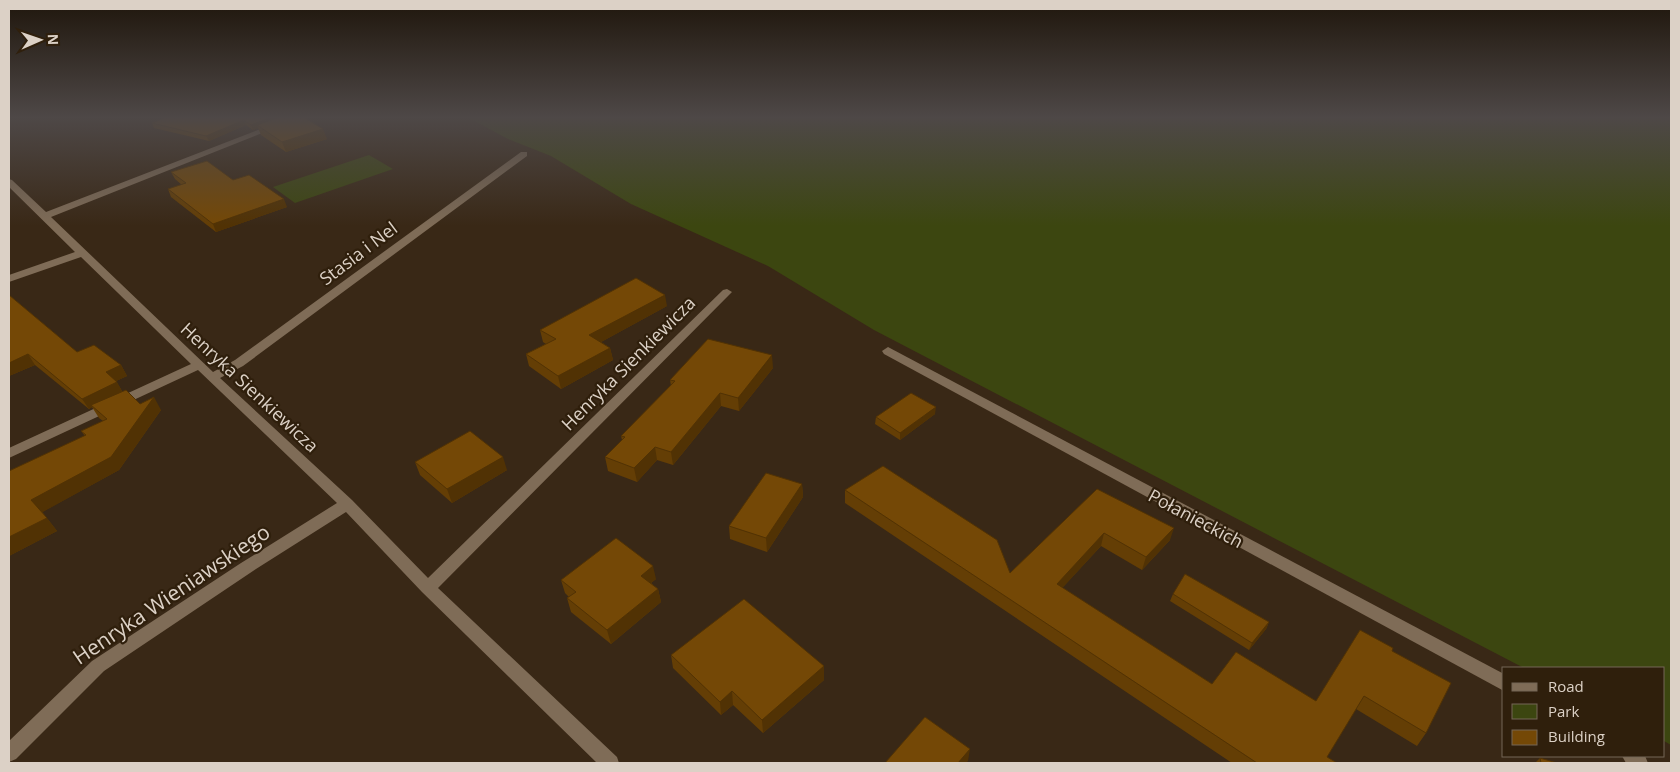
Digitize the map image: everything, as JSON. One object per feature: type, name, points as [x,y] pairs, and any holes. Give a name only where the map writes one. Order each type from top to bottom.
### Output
[{"type":"street","points":[[45,216],[204,154]]},
{"type":"street","name":"Stasia i Nel","points":[[212,377],[239,363],[524,154]]},
{"type":"street","name":"Henryka Sienkiewicza","points":[[9,182],[81,254],[347,504],[428,588],[610,763]]},
{"type":"street","points":[[9,280],[81,254]]},
{"type":"street","name":"Henryka Sienkiewicza","points":[[428,588],[727,292]]},
{"type":"street","name":"Połanieckich","points":[[888,351],[1502,682]]},
{"type":"street","points":[[9,453],[199,366]]},
{"type":"street","name":"Henryka Wieniawskiego","points":[[9,753],[98,666],[247,567],[347,504]]},
{"type":"green space","points":[[546,154],[1671,154],[1671,745],[1665,742],[1665,667],[1522,667],[874,330],[768,266],[631,204]]},
{"type":"green space","points":[[369,155],[393,169],[295,203],[273,187]]},
{"type":"building","points":[[207,161],[233,180],[249,175],[284,199],[213,224],[168,189],[186,183],[171,172]]},
{"type":"building","points":[[636,278],[665,295],[589,335],[610,348],[558,376],[526,354],[556,339],[540,330]]},
{"type":"building","points":[[9,295],[77,352],[94,345],[121,365],[106,372],[117,382],[82,399],[28,354],[9,363]]},
{"type":"building","points":[[708,339],[772,355],[738,398],[720,393],[671,452],[655,447],[634,468],[605,457],[625,437],[621,436],[675,381],[670,380]]},
{"type":"building","points":[[126,390],[140,404],[154,397],[111,457],[31,500],[47,518],[9,537],[9,471],[86,435],[81,431],[107,419],[91,405]]},
{"type":"building","points":[[911,393],[936,407],[900,433],[876,417]]},
{"type":"building","points":[[470,431],[503,457],[447,489],[415,462]]},
{"type":"building","points":[[883,466],[997,540],[1010,573],[1097,489],[1174,528],[1146,557],[1104,533],[1057,584],[1212,684],[1236,652],[1316,701],[1360,630],[1393,648],[1392,651],[1451,683],[1426,733],[1364,696],[1327,757],[1337,763],[1257,763],[845,490]]},
{"type":"building","points":[[766,473],[802,484],[766,538],[729,526]]},
{"type":"building","points":[[616,538],[653,566],[641,576],[658,589],[607,630],[567,598],[576,592],[561,580]]},
{"type":"building","points":[[1185,574],[1269,622],[1252,643],[1173,594]]},
{"type":"building","points":[[744,599],[824,666],[762,720],[732,691],[720,702],[671,655]]},
{"type":"building","points":[[925,717],[970,749],[958,763],[885,763]]},
{"type":"building","points":[[1540,758],[1557,763],[1541,763]]}]
